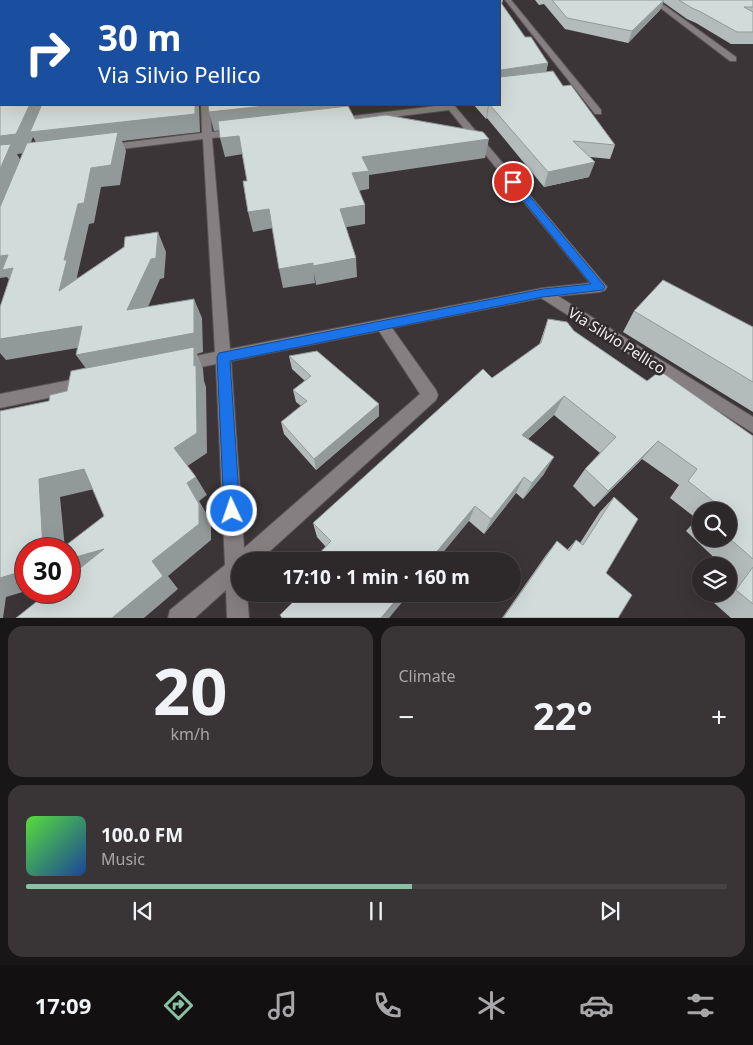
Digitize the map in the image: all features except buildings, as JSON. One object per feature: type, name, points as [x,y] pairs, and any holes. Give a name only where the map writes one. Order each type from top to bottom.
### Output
[{"type":"street","points":[[508,0],[598,112]]},
{"type":"street","points":[[653,0],[733,59]]},
{"type":"street","points":[[560,78],[570,77]]},
{"type":"street","points":[[205,105],[239,552]]},
{"type":"street","points":[[165,368],[543,293],[600,287],[451,105],[373,113],[325,122]]},
{"type":"street","points":[[91,150],[246,131]]},
{"type":"street","name":"Via Silvio Pellico","points":[[543,293],[753,426]]},
{"type":"street","points":[[255,552],[430,395],[382,325]]},
{"type":"street","points":[[0,401],[97,382]]},
{"type":"street","points":[[178,618],[231,573]]},
{"type":"street","points":[[238,618],[239,602]]},
{"type":"route","points":[[232,511],[223,357],[543,293],[600,287],[513,182]]}]
